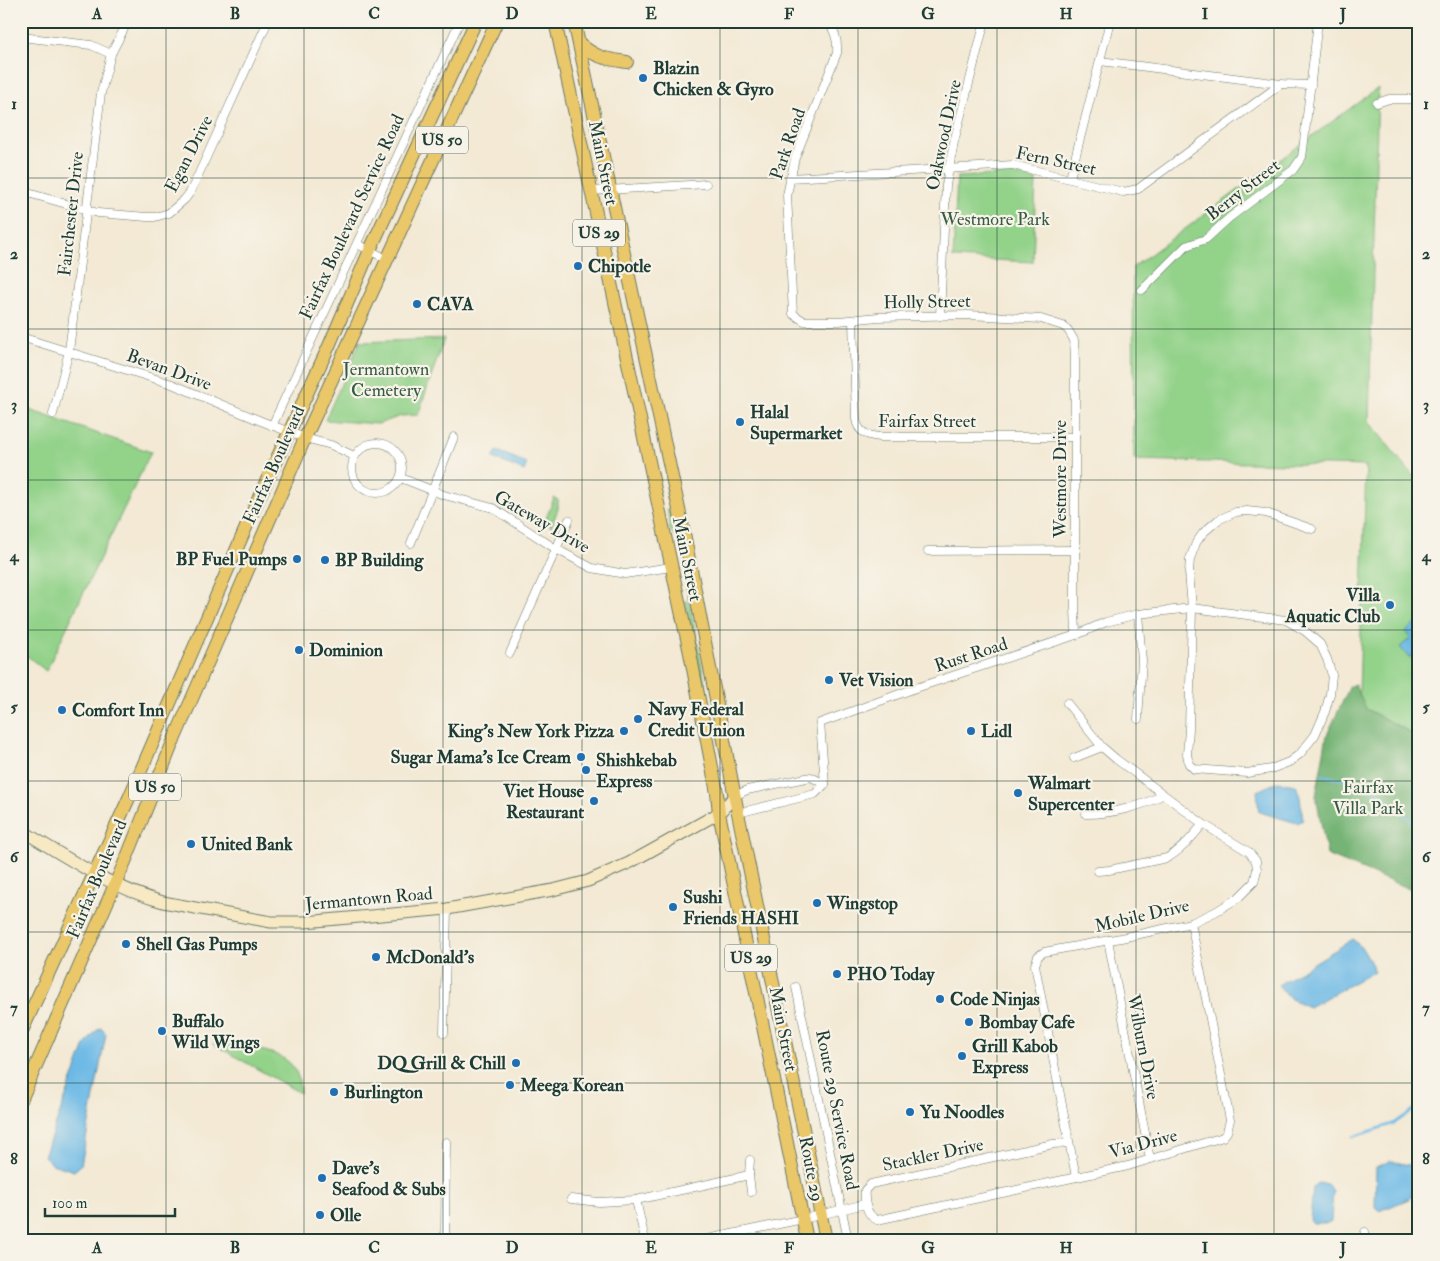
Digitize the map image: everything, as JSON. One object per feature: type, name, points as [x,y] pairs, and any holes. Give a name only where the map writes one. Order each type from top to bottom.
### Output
[{"type":"main road","name":"Fairfax Boulevard","points":[[21,1033],[147,756],[288,432],[329,346],[370,250],[476,21]]},
{"type":"main road","name":"Fairfax Boulevard","points":[[21,1100],[305,438],[497,21]]},
{"type":"main road","name":"Main Street","points":[[555,21],[693,670],[718,793],[720,813],[780,1105]]},
{"type":"main road","name":"Main Street","points":[[574,21],[681,519],[797,1105]]},
{"type":"main road","points":[[579,43],[590,53],[598,57],[627,62]]},
{"type":"main road","points":[[200,632],[216,643]]},
{"type":"main road","points":[[147,756],[163,767]]},
{"type":"main road","name":"Jermantown Road","points":[[21,830],[94,874],[161,902],[271,922],[305,922],[447,909],[554,890],[588,881],[629,863],[720,813],[735,796]]},
{"type":"main road","name":"Jermantown Road","points":[[720,813],[738,813]]},
{"type":"main road","name":"Route 29","points":[[780,1105],[807,1240]]},
{"type":"main road","name":"Route 29","points":[[797,1105],[826,1240]]},
{"type":"street","name":"Fairchester Drive","points":[[52,414],[66,370],[69,351],[98,114],[111,54],[128,21]]},
{"type":"street","name":"Egan Drive","points":[[21,191],[98,213],[156,217],[169,213],[185,199],[191,190],[268,21]]},
{"type":"street","name":"Fairfax Boulevard Service Road","points":[[272,426],[460,21]]},
{"type":"street","name":"Park Road","points":[[793,314],[787,195],[795,158],[837,53],[836,35],[833,27],[827,21]]},
{"type":"street","name":"Oakwood Drive","points":[[940,316],[949,169],[954,142],[985,21]]},
{"type":"street","points":[[1070,178],[1110,21]]},
{"type":"street","name":"Berry Street","points":[[1142,290],[1186,246],[1206,239],[1229,218],[1293,170],[1298,164],[1303,150],[1318,21]]},
{"type":"street","points":[[21,37],[91,45],[111,54]]},
{"type":"street","points":[[447,48],[461,53]]},
{"type":"street","points":[[1100,61],[1281,84],[1310,85]]},
{"type":"street","name":"Fern Street","points":[[790,178],[1013,165],[1123,192],[1138,189],[1281,84]]},
{"type":"street","points":[[1377,103],[1389,99],[1419,99]]},
{"type":"street","points":[[591,191],[706,184]]},
{"type":"street","points":[[357,244],[387,259]]},
{"type":"street","name":"Holly Street","points":[[793,314],[804,321],[940,316],[1032,318],[1052,321],[1063,326]]},
{"type":"street","name":"Fairfax Street","points":[[853,320],[856,419],[860,429],[869,436],[1075,436]]},
{"type":"street","name":"Westmore Drive","points":[[1063,326],[1071,334],[1074,344],[1076,636]]},
{"type":"street","name":"Bevan Drive","points":[[21,337],[172,384],[305,438]]},
{"type":"street","points":[[313,338],[329,346]]},
{"type":"street","points":[[411,544],[454,437]]},
{"type":"street","points":[[305,438],[331,445],[354,456]]},
{"type":"street","points":[[375,442],[392,447],[402,462],[401,478],[389,491],[373,494],[365,491],[354,480],[352,464],[354,456],[367,444],[375,442]]},
{"type":"street","name":"Gateway Drive","points":[[401,478],[432,491],[493,508],[556,550],[592,568],[625,574],[671,567]]},
{"type":"street","points":[[1192,608],[1286,620],[1305,631],[1320,644],[1332,675],[1330,694],[1315,735],[1300,754],[1289,762],[1271,769],[1247,773],[1194,769],[1189,764],[1187,754],[1192,608],[1189,572],[1192,553],[1203,533],[1218,520],[1236,512],[1256,511],[1266,513],[1312,529]]},
{"type":"street","points":[[510,653],[569,520]]},
{"type":"street","points":[[928,552],[1076,550]]},
{"type":"street","name":"Rust Road","points":[[825,784],[820,723],[908,691],[1076,636],[1106,622],[1138,614],[1192,608]]},
{"type":"street","points":[[1138,614],[1142,662],[1138,719]]},
{"type":"street","name":"Mobile Drive","points":[[1067,703],[1102,747],[1162,795],[1203,824],[1249,852],[1256,861],[1257,875],[1247,890],[1238,898],[1215,912],[1191,923],[1044,952],[1038,956],[1035,965],[1076,1177]]},
{"type":"street","points":[[1074,758],[1102,747]]},
{"type":"street","points":[[735,796],[746,790],[811,776],[825,784],[815,794],[738,813]]},
{"type":"street","points":[[1086,814],[1139,805],[1162,795]]},
{"type":"street","points":[[1098,871],[1167,858],[1189,841],[1203,824]]},
{"type":"street","points":[[444,1033],[447,909]]},
{"type":"street","name":"Via Drive","points":[[865,1204],[870,1214],[877,1220],[1076,1177],[1150,1159],[1219,1139],[1227,1132],[1230,1120],[1191,923]]},
{"type":"street","name":"Wilburn Drive","points":[[1108,940],[1150,1159]]},
{"type":"street","name":"Route 29 Service Road","points":[[796,987],[848,1240]]},
{"type":"street","points":[[446,1142],[447,1240]]},
{"type":"street","name":"Stackler Drive","points":[[865,1204],[865,1190],[871,1184],[1069,1142]]},
{"type":"street","points":[[750,1160],[748,1175],[751,1192]]},
{"type":"street","points":[[571,1199],[599,1202],[636,1200],[748,1175]]},
{"type":"street","points":[[636,1200],[645,1240]]},
{"type":"street","points":[[703,1240],[865,1204]]},
{"type":"street","points":[[745,1231],[747,1240]]},
{"type":"green space","points":[[1378,88],[1369,422],[1419,483],[1419,737],[1366,709],[1359,694],[1366,466],[1134,460],[1133,267]]},
{"type":"green space","name":"Westmore Park","points":[[1013,174],[1036,180],[1033,262],[953,258],[957,177]]},
{"type":"green space","name":"Jermantown Cemetery","points":[[444,339],[418,415],[401,416],[378,424],[325,420],[360,342]]},
{"type":"green space","points":[[21,407],[151,452],[46,671],[21,651]]},
{"type":"green space","points":[[554,498],[558,500],[558,509],[551,527],[545,521]]},
{"type":"green space","points":[[667,509],[672,511],[676,537],[670,531]]},
{"type":"green space","points":[[685,601],[688,601],[690,605],[711,716],[703,698]]},
{"type":"green space","name":"Fairfax Villa Park","points":[[1355,684],[1366,709],[1419,737],[1419,893],[1327,855],[1316,796],[1327,735],[1350,686]]},
{"type":"green space","points":[[213,1044],[256,1049],[282,1057],[293,1067],[297,1074],[300,1093]]},
{"type":"water","points":[[497,451],[527,463],[524,471],[493,458]]},
{"type":"water","points":[[1419,621],[1419,651],[1409,658],[1400,647],[1411,638],[1406,631]]},
{"type":"water","points":[[1277,782],[1296,785],[1300,797],[1303,820],[1297,823],[1259,812],[1257,791]]},
{"type":"water","points":[[1353,939],[1365,952],[1375,971],[1309,1007],[1291,999],[1278,985]]},
{"type":"water","points":[[101,1028],[106,1034],[81,1165],[74,1171],[52,1164],[44,1156],[85,1045],[97,1030]]},
{"type":"water","points":[[1390,1161],[1414,1166],[1417,1178],[1411,1198],[1380,1211],[1375,1207],[1376,1167]]},
{"type":"water","points":[[1318,1183],[1327,1184],[1333,1190],[1331,1221],[1328,1223],[1313,1223],[1310,1220],[1313,1188]]},
{"type":"waterway","points":[[1322,775],[1365,786],[1375,791],[1419,826]]},
{"type":"waterway","points":[[1353,1137],[1395,1123],[1419,1106]]},
{"type":"place","name":"Blazin Chicken & Gyro","points":[[643,78]]},
{"type":"place","name":"Chipotle","points":[[578,266]]},
{"type":"place","name":"CAVA","points":[[417,304]]},
{"type":"place","name":"Halal Supermarket","points":[[740,422]]},
{"type":"place","name":"BP Fuel Pumps","points":[[297,559]]},
{"type":"place","name":"BP Building","points":[[325,560]]},
{"type":"place","name":"Villa Aquatic Club","points":[[1390,605]]},
{"type":"place","name":"Dominion","points":[[299,650]]},
{"type":"place","name":"Vet Vision","points":[[829,680]]},
{"type":"place","name":"Comfort Inn","points":[[62,710]]},
{"type":"place","name":"Navy Federal Credit Union","points":[[638,719]]},
{"type":"place","name":"King's New York Pizza","points":[[624,731]]},
{"type":"place","name":"Lidl","points":[[971,731]]},
{"type":"place","name":"Sugar Mama's Ice Cream","points":[[581,757]]},
{"type":"place","name":"Shishkebab Express","points":[[586,770]]},
{"type":"place","name":"Walmart Supercenter","points":[[1018,793]]},
{"type":"place","name":"Viet House Restaurant","points":[[594,801]]},
{"type":"place","name":"United Bank","points":[[191,844]]},
{"type":"place","name":"Wingstop","points":[[817,903]]},
{"type":"place","name":"Sushi Friends HASHI","points":[[673,907]]},
{"type":"place","name":"Shell Gas Pumps","points":[[126,944]]},
{"type":"place","name":"McDonald's","points":[[376,957]]},
{"type":"place","name":"PHO Today","points":[[837,974]]},
{"type":"place","name":"Code Ninjas","points":[[940,999]]},
{"type":"place","name":"Bombay Cafe","points":[[969,1022]]},
{"type":"place","name":"Buffalo Wild Wings","points":[[162,1031]]},
{"type":"place","name":"Grill Kabob Express","points":[[962,1056]]},
{"type":"place","name":"DQ Grill & Chill","points":[[516,1063]]},
{"type":"place","name":"Meega Korean","points":[[510,1085]]},
{"type":"place","name":"Burlington","points":[[334,1092]]},
{"type":"place","name":"Yu Noodles","points":[[910,1112]]},
{"type":"place","name":"Dave's Seafood & Subs","points":[[322,1178]]},
{"type":"place","name":"Olle","points":[[320,1215]]}]
